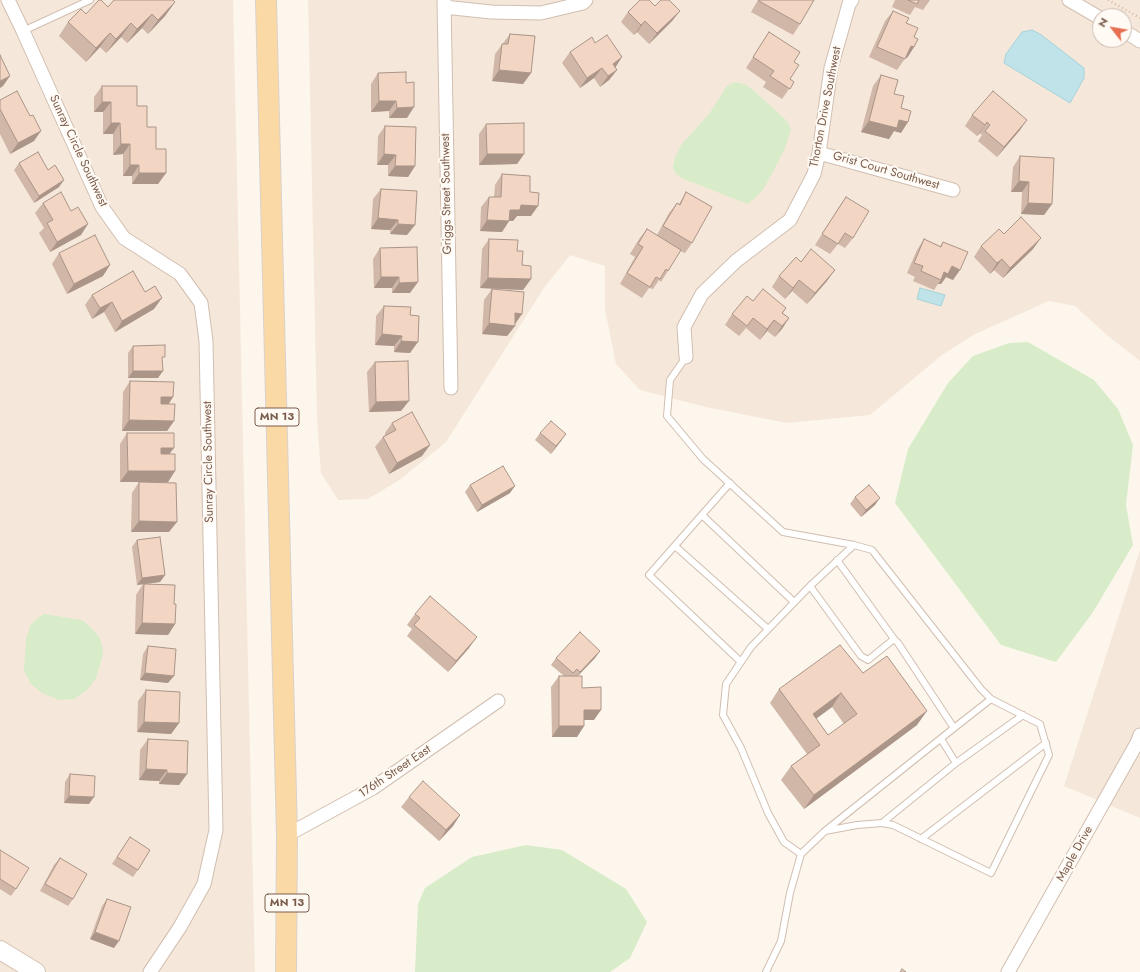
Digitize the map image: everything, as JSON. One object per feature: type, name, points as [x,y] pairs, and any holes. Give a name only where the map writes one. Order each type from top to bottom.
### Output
[{"type":"main road","name":"MN 13","points":[[266,0],[287,835],[286,972]]},
{"type":"street","name":"Sunray Circle Southwest","points":[[8,0],[102,207],[124,238],[180,274],[201,303],[206,341],[216,830],[204,884],[180,927],[150,972]]},
{"type":"street","points":[[444,3],[491,12],[541,13],[583,3],[586,0]]},
{"type":"street","name":"Thorton Drive Southwest","points":[[686,357],[684,327],[702,294],[736,261],[790,220],[814,174],[819,152],[831,68],[849,4],[852,0]]},
{"type":"street","points":[[1070,0],[1092,13]]},
{"type":"street","name":"Griggs Street Southwest","points":[[444,3],[451,388]]},
{"type":"street","name":"Grist Court Southwest","points":[[819,152],[953,190]]},
{"type":"street","name":"176th Street East","points":[[287,835],[373,788],[498,701]]},
{"type":"street","name":"Maple Drive","points":[[1008,972],[1137,743],[1140,735]]},
{"type":"street","points":[[0,950],[36,972]]},
{"type":"lane","points":[[23,31],[90,0]]},
{"type":"lane","points":[[686,357],[670,380],[667,416],[703,459],[783,532],[854,545],[872,550],[981,689],[991,699],[1040,724],[1046,743],[1049,754],[991,873],[893,825],[882,823],[857,825],[825,831]]},
{"type":"lane","points":[[730,483],[649,575],[741,662]]},
{"type":"lane","points":[[702,515],[794,602]]},
{"type":"lane","points":[[801,854],[784,842],[768,813],[741,748],[723,715],[726,684],[751,647],[810,586],[854,545]]},
{"type":"lane","points":[[675,546],[768,629]]},
{"type":"lane","points":[[837,560],[898,643],[954,728]]},
{"type":"lane","points":[[810,586],[861,656],[868,660],[894,639]]},
{"type":"lane","points":[[766,972],[782,941],[790,893],[801,854],[825,831],[991,699]]},
{"type":"lane","points":[[882,823],[956,763],[1023,715]]},
{"type":"lane","points":[[941,739],[956,763]]},
{"type":"lane","points":[[921,839],[1046,743]]},
{"type":"path","points":[[1108,0],[1140,18]]},
{"type":"shaded area","points":[[0,0],[233,0],[255,972],[0,972]]},
{"type":"shaded area","points":[[308,0],[1140,0],[1140,361],[1108,336],[1075,306],[1049,301],[975,334],[942,355],[870,415],[787,423],[706,407],[640,390],[616,364],[605,309],[605,266],[570,255],[544,288],[446,442],[401,479],[368,499],[338,500],[321,473],[317,418]]},
{"type":"shaded area","points":[[1140,550],[1140,818],[1064,786]]},
{"type":"green space","points":[[735,82],[744,84],[752,89],[787,121],[791,129],[785,148],[767,183],[762,191],[748,204],[681,178],[674,171],[673,166],[675,157],[681,145],[709,114],[727,86]]},
{"type":"green space","points":[[1028,342],[1094,380],[1118,409],[1133,445],[1126,505],[1133,545],[1093,612],[1056,662],[1001,645],[895,503],[908,449],[948,383],[973,356],[1009,343]]},
{"type":"green space","points":[[44,614],[85,622],[98,635],[102,644],[103,654],[96,678],[87,690],[74,699],[59,700],[42,693],[31,684],[24,671],[26,639],[30,626],[36,619]]},
{"type":"green space","points":[[526,845],[562,850],[626,889],[647,922],[630,958],[610,972],[415,972],[418,904],[425,888],[472,857]]},
{"type":"water","points":[[1032,30],[1040,34],[1084,68],[1084,78],[1070,103],[1004,63],[1006,54],[1022,32]]},
{"type":"water","points":[[920,288],[945,295],[941,306],[917,299]]},
{"type":"building","points":[[99,0],[101,0],[108,7],[114,0],[173,0],[175,2],[158,20],[152,14],[137,29],[131,23],[116,39],[110,33],[96,48],[68,22],[81,9],[86,14]]},
{"type":"building","points":[[640,0],[649,0],[655,6],[661,0],[669,0],[680,11],[657,33],[645,21],[641,25],[628,12]]},
{"type":"building","points":[[759,0],[814,0],[800,24]]},
{"type":"building","points":[[908,0],[919,0],[917,4]]},
{"type":"building","points":[[893,11],[909,18],[906,23],[918,28],[914,37],[918,39],[914,47],[911,46],[905,59],[877,47]]},
{"type":"building","points":[[769,32],[800,52],[794,62],[799,65],[790,79],[794,82],[790,89],[770,76],[774,71],[753,57]]},
{"type":"building","points":[[510,34],[535,36],[531,73],[499,70],[502,44],[508,44]]},
{"type":"building","points":[[607,35],[622,57],[613,64],[617,70],[608,76],[602,68],[587,78],[570,52],[592,37],[595,43]]},
{"type":"building","points":[[0,55],[10,76],[0,81]]},
{"type":"building","points":[[406,72],[406,83],[414,82],[414,107],[397,108],[396,101],[379,101],[378,73]]},
{"type":"building","points":[[881,75],[898,80],[894,94],[904,96],[901,108],[911,111],[908,122],[899,120],[897,128],[869,121]]},
{"type":"building","points":[[102,86],[137,86],[137,106],[147,106],[147,127],[156,127],[156,149],[166,149],[166,173],[139,173],[139,165],[130,165],[130,144],[121,144],[120,123],[111,123],[111,102],[102,102]]},
{"type":"building","points":[[17,91],[30,116],[33,115],[41,131],[18,143],[0,109],[0,100]]},
{"type":"building","points":[[993,91],[1027,120],[1004,147],[985,131],[990,125],[987,122],[985,125],[972,115]]},
{"type":"building","points":[[524,123],[524,154],[487,154],[486,124]]},
{"type":"building","points":[[385,126],[416,127],[415,166],[395,166],[396,155],[384,154]]},
{"type":"building","points":[[38,152],[48,170],[55,165],[64,180],[39,196],[19,163]]},
{"type":"building","points":[[1020,156],[1054,158],[1052,204],[1028,203],[1029,182],[1019,181]]},
{"type":"building","points":[[502,174],[530,176],[530,192],[539,193],[538,206],[521,205],[520,210],[510,210],[509,221],[487,220],[489,197],[501,197]]},
{"type":"building","points":[[381,189],[417,191],[415,225],[398,224],[398,220],[378,218]]},
{"type":"building","points":[[61,192],[71,211],[78,207],[88,224],[57,242],[47,223],[53,220],[43,203]]},
{"type":"building","points":[[686,192],[712,207],[692,243],[663,226],[677,203],[680,205]]},
{"type":"building","points":[[846,197],[869,211],[853,238],[845,233],[838,244],[822,234]]},
{"type":"building","points":[[1021,217],[1041,238],[1010,268],[1002,259],[997,263],[981,246],[999,229],[1004,234]]},
{"type":"building","points":[[647,229],[681,250],[668,271],[666,269],[660,279],[656,277],[650,287],[627,273],[643,247],[638,244]]},
{"type":"building","points":[[95,235],[110,265],[74,284],[59,253]]},
{"type":"building","points":[[489,239],[518,240],[517,251],[523,251],[522,265],[531,266],[531,279],[488,278]]},
{"type":"building","points":[[924,239],[941,247],[943,242],[968,252],[960,270],[952,266],[948,274],[944,272],[941,280],[921,271],[923,266],[914,263]]},
{"type":"building","points":[[417,247],[418,282],[399,283],[399,277],[381,277],[380,248]]},
{"type":"building","points":[[811,249],[835,270],[815,293],[799,280],[793,288],[779,276],[796,257],[801,262]]},
{"type":"building","points":[[133,271],[145,292],[155,286],[162,298],[122,321],[112,302],[100,308],[92,295]]},
{"type":"building","points":[[492,289],[524,292],[522,314],[515,313],[515,326],[489,323]]},
{"type":"building","points":[[763,289],[786,308],[782,313],[789,318],[782,326],[774,320],[767,329],[753,318],[747,326],[732,314],[747,296],[753,301]]},
{"type":"building","points":[[384,306],[411,307],[410,315],[419,316],[418,342],[401,341],[402,336],[382,334]]},
{"type":"building","points":[[165,345],[165,357],[162,357],[163,371],[133,371],[133,346]]},
{"type":"building","points":[[408,361],[409,401],[376,402],[375,362]]},
{"type":"building","points":[[130,381],[174,382],[173,397],[161,397],[161,404],[175,404],[174,421],[129,420]]},
{"type":"building","points":[[412,412],[430,445],[397,463],[383,437],[396,430],[392,423]]},
{"type":"building","points":[[551,421],[566,434],[556,446],[540,433]]},
{"type":"building","points":[[127,433],[174,433],[174,448],[161,448],[161,454],[175,454],[175,471],[128,471]]},
{"type":"building","points":[[503,466],[515,486],[482,505],[470,485]]},
{"type":"building","points":[[139,482],[176,483],[177,522],[139,521]]},
{"type":"building","points":[[869,485],[880,498],[866,510],[855,497]]},
{"type":"building","points":[[160,537],[165,575],[142,578],[137,540]]},
{"type":"building","points":[[144,584],[175,585],[175,624],[142,623]]},
{"type":"building","points":[[430,596],[477,637],[456,661],[414,625],[420,618],[415,614]]},
{"type":"building","points":[[580,632],[600,651],[580,672],[577,669],[573,673],[556,658]]},
{"type":"building","points":[[840,645],[863,673],[887,656],[927,711],[814,795],[791,766],[820,745],[779,689]],"holes":[[[841,693],[857,714],[828,735],[813,714]]]},
{"type":"building","points":[[148,646],[176,649],[174,676],[145,673]]},
{"type":"building","points":[[559,676],[582,676],[582,688],[601,687],[601,710],[584,710],[584,726],[559,726]]},
{"type":"building","points":[[146,690],[180,692],[179,723],[144,722]]},
{"type":"building","points":[[148,739],[188,741],[187,774],[167,773],[167,770],[146,769]]},
{"type":"building","points":[[70,774],[95,776],[94,797],[69,796]]},
{"type":"building","points":[[423,781],[460,815],[446,830],[409,797]]},
{"type":"building","points":[[130,837],[150,850],[138,870],[117,857]]},
{"type":"building","points":[[0,850],[29,868],[16,889],[0,879]]},
{"type":"building","points":[[60,858],[87,874],[73,899],[45,884]]},
{"type":"building","points":[[107,899],[131,907],[119,941],[95,932]]}]
